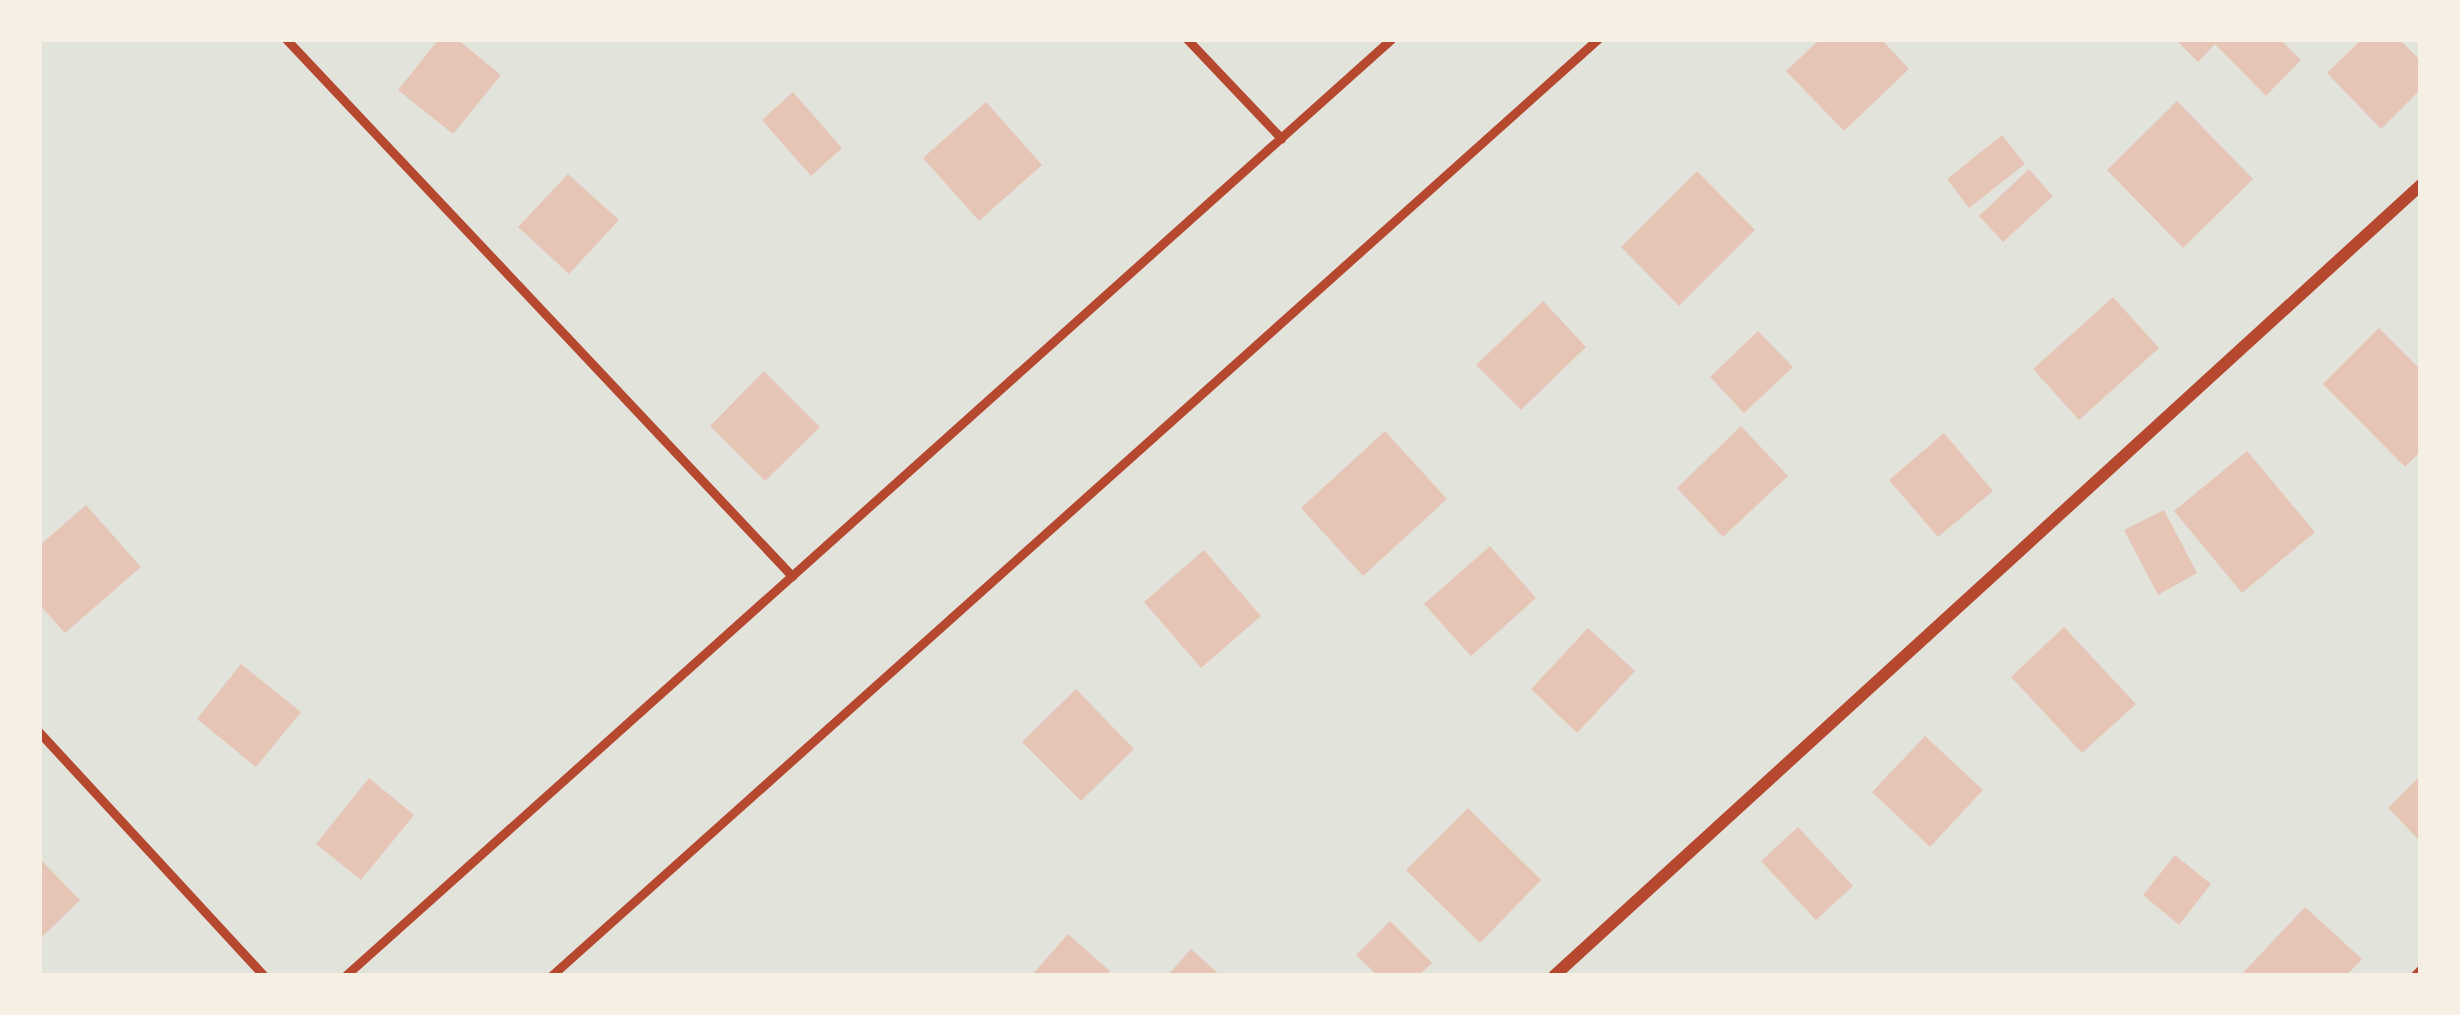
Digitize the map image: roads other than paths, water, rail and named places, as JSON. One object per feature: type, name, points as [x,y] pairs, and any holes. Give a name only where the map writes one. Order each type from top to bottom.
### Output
[{"type":"street","points":[[1554,976],[2421,185]]},
{"type":"lane","points":[[286,39],[792,576]]},
{"type":"lane","points":[[1187,39],[1281,138]]},
{"type":"lane","points":[[345,976],[1391,39]]},
{"type":"lane","points":[[551,976],[1598,39]]},
{"type":"lane","points":[[39,732],[265,976]]},
{"type":"lane","points":[[2414,976],[2421,969]]}]
